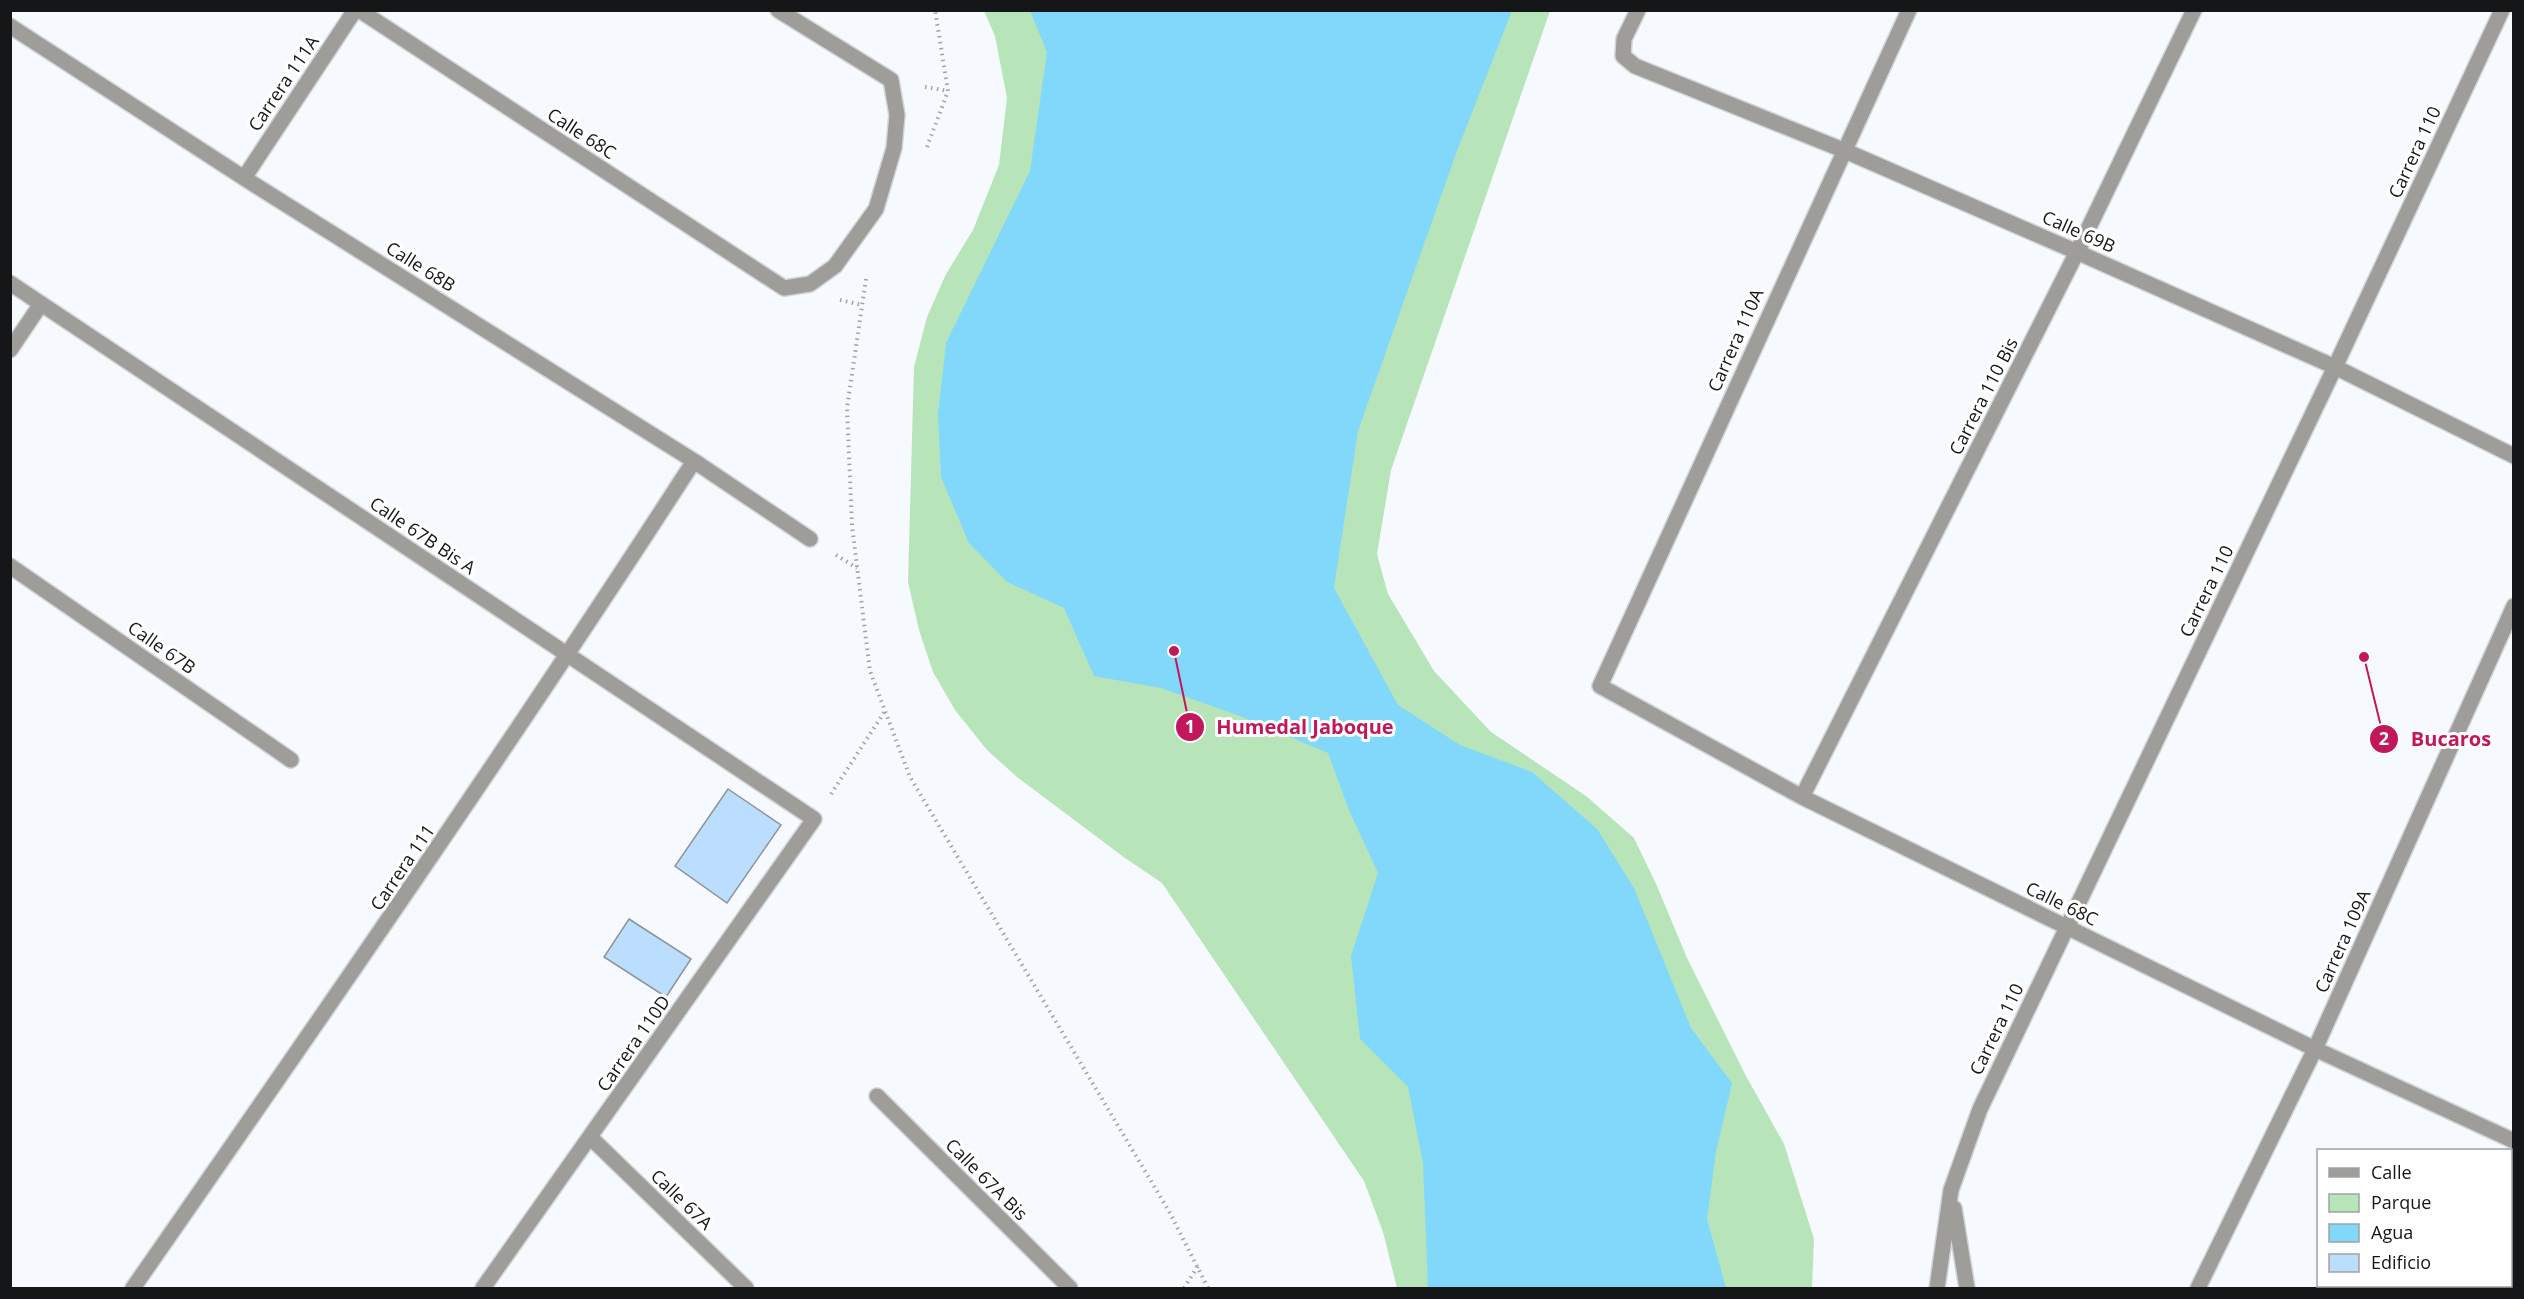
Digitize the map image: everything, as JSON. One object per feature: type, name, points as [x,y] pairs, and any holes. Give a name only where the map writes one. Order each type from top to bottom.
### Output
[{"type":"street","name":"Carrera 111A","points":[[244,178],[355,10]]},
{"type":"street","name":"Calle 68C","points":[[360,10],[784,288],[810,284],[835,266],[876,209],[894,148],[897,115],[891,80],[778,10]]},
{"type":"street","name":"Calle 69B","points":[[1638,10],[1624,39],[1623,56],[1635,66],[1843,150],[2077,252],[2335,368],[2514,456]]},
{"type":"street","name":"Carrera 110A","points":[[1600,686],[1843,150],[1909,10]]},
{"type":"street","name":"Carrera 110 Bis","points":[[1802,796],[2077,252],[2194,10]]},
{"type":"street","name":"Carrera 110","points":[[1937,1288],[1951,1190],[1980,1109],[2335,368],[2502,10]]},
{"type":"street","name":"Calle 68B","points":[[10,26],[244,178],[694,461],[810,539]]},
{"type":"street","name":"Calle 67B Bis A","points":[[10,283],[814,819]]},
{"type":"street","points":[[10,350],[41,304]]},
{"type":"street","name":"Carrera 111","points":[[133,1288],[401,903],[568,655],[694,461]]},
{"type":"street","name":"Calle 67B","points":[[10,566],[291,760]]},
{"type":"street","name":"Carrera 109A","points":[[2198,1288],[2315,1049],[2514,606]]},
{"type":"street","name":"Calle 68C","points":[[1600,686],[1802,796],[2315,1049],[2514,1141]]},
{"type":"street","name":"Carrera 110D","points":[[483,1288],[814,819]]},
{"type":"street","name":"Calle 67A Bis","points":[[877,1096],[1070,1288]]},
{"type":"street","name":"Calle 67A","points":[[591,1138],[746,1288]]},
{"type":"street","name":"Carrera 110","points":[[1951,1190],[1967,1288]]},
{"type":"path","points":[[926,151],[948,91],[935,10]]},
{"type":"path","points":[[871,269],[866,280],[847,408],[852,526],[870,671],[910,777],[1164,1203],[1208,1288]]},
{"type":"path","points":[[814,819],[885,711]]},
{"type":"path","points":[[1184,1288],[1198,1266]]},
{"type":"green space","points":[[984,11],[1550,11],[1391,470],[1377,554],[1388,594],[1434,671],[1491,732],[1586,796],[1634,838],[1687,958],[1746,1076],[1784,1144],[1814,1239],[1812,1288],[1397,1288],[1383,1232],[1364,1181],[1162,883],[1017,777],[987,750],[955,710],[933,672],[919,630],[908,582],[914,367],[927,317],[946,274],[973,230],[999,165],[1007,98],[995,36]]},
{"type":"water","points":[[1030,11],[1512,11],[1458,148],[1358,431],[1334,588],[1398,705],[1460,745],[1532,772],[1597,829],[1634,888],[1691,1028],[1732,1083],[1716,1152],[1707,1219],[1726,1288],[1428,1288],[1423,1163],[1408,1087],[1360,1039],[1351,956],[1378,873],[1349,810],[1328,753],[1240,716],[1161,688],[1094,676],[1064,608],[1007,582],[969,543],[941,477],[938,415],[946,343],[1030,171],[1047,52]]},
{"type":"building","points":[[728,789],[781,825],[727,903],[675,866]]},
{"type":"building","points":[[629,919],[691,959],[666,997],[604,957]]},
{"type":"place","name":"Humedal Jaboque","points":[[1174,651]]},
{"type":"place","name":"Bucaros","points":[[2364,657]]}]
